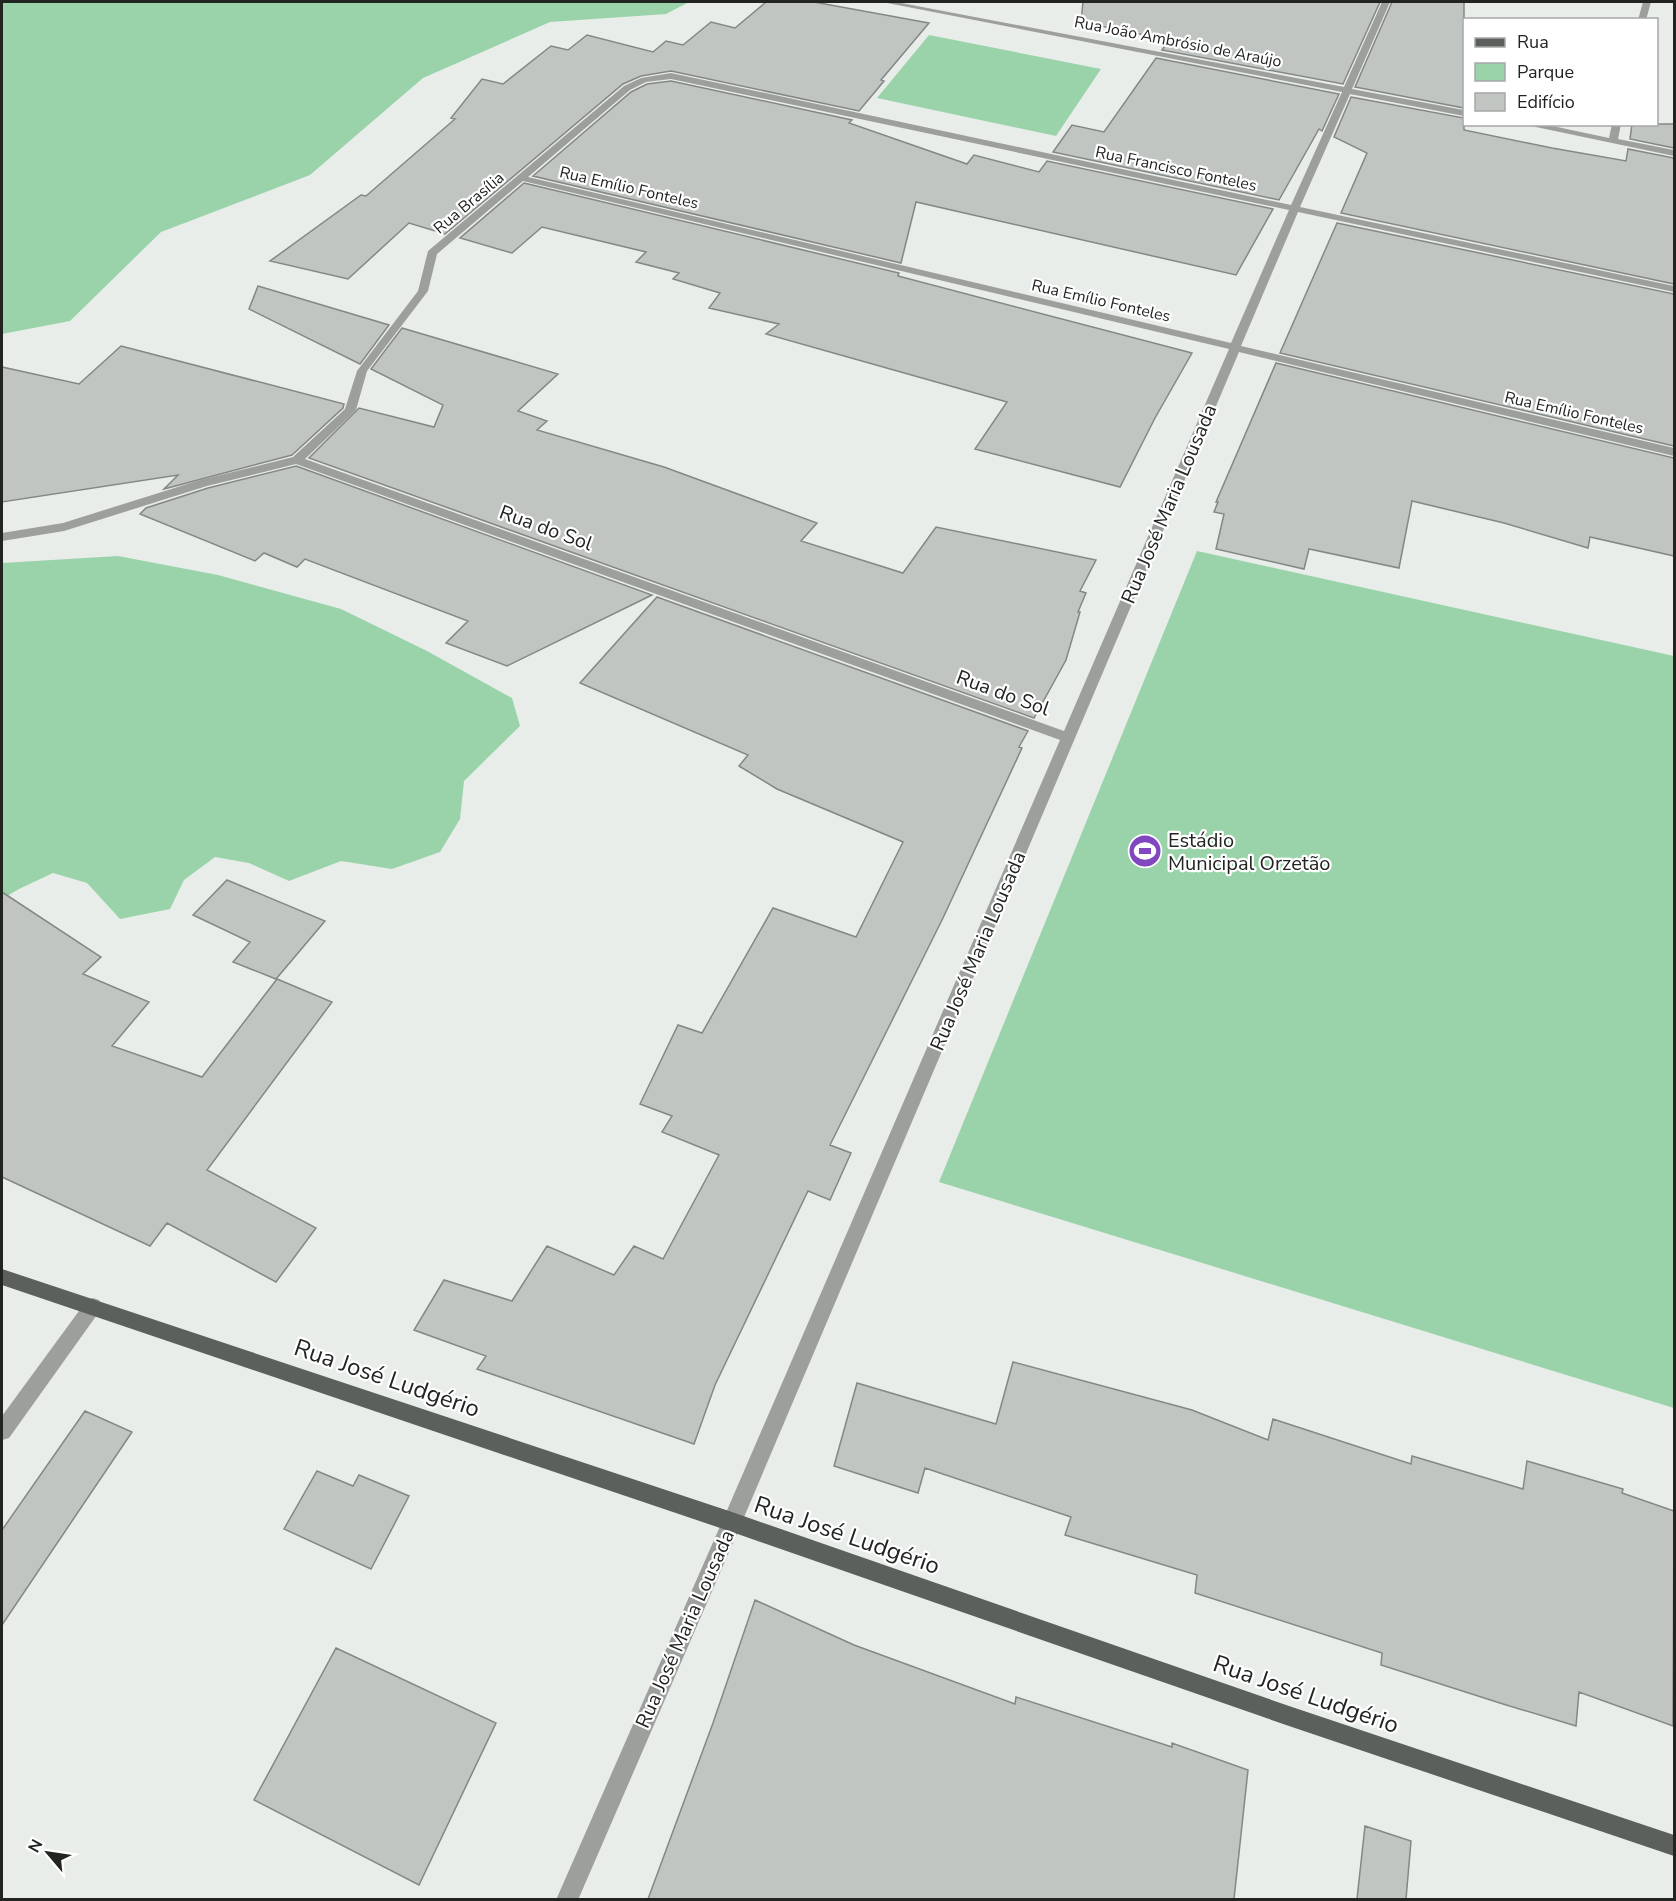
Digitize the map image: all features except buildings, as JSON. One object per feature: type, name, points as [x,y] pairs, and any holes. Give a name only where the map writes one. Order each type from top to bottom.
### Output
[{"type":"main road","name":"Rua José Ludgério","points":[[2,1276],[732,1522],[1288,1716],[1674,1846]]},
{"type":"street","name":"Rua João Ambrósio de Araújo","points":[[886,2],[1463,113]]},
{"type":"street","name":"Rua José Maria Lousada","points":[[567,1899],[732,1522],[1294,210],[1386,2]]},
{"type":"street","points":[[1643,18],[1647,2]]},
{"type":"street","name":"Rua Brasília","points":[[297,460],[350,410],[362,371],[423,291],[432,254],[627,88],[644,80],[671,75]]},
{"type":"street","name":"Rua Francisco Fonteles","points":[[671,75],[1674,290]]},
{"type":"street","points":[[1536,126],[1674,153]]},
{"type":"street","points":[[1612,141],[1616,126]]},
{"type":"street","name":"Rua Emílio Fonteles","points":[[522,178],[1674,452]]},
{"type":"street","points":[[2,537],[64,527],[204,483],[297,460]]},
{"type":"street","name":"Rua do Sol","points":[[297,460],[1069,738]]},
{"type":"street","points":[[2,1431],[93,1306]]},
{"type":"green space","points":[[2,2],[689,2],[666,14],[550,22],[423,78],[310,175],[161,232],[70,321],[2,334]]},
{"type":"green space","points":[[929,35],[1101,69],[1056,136],[877,98]]},
{"type":"green space","points":[[1197,551],[1674,656],[1674,1408],[939,1182]]},
{"type":"green space","points":[[118,556],[218,575],[341,609],[427,651],[512,698],[520,726],[464,781],[460,819],[440,852],[392,869],[341,861],[289,881],[249,863],[215,857],[184,880],[170,909],[120,919],[87,883],[53,873],[2,899],[2,563]]},
{"type":"place","name":"Estádio Municipal Orzetão","points":[[1145,851]]}]
